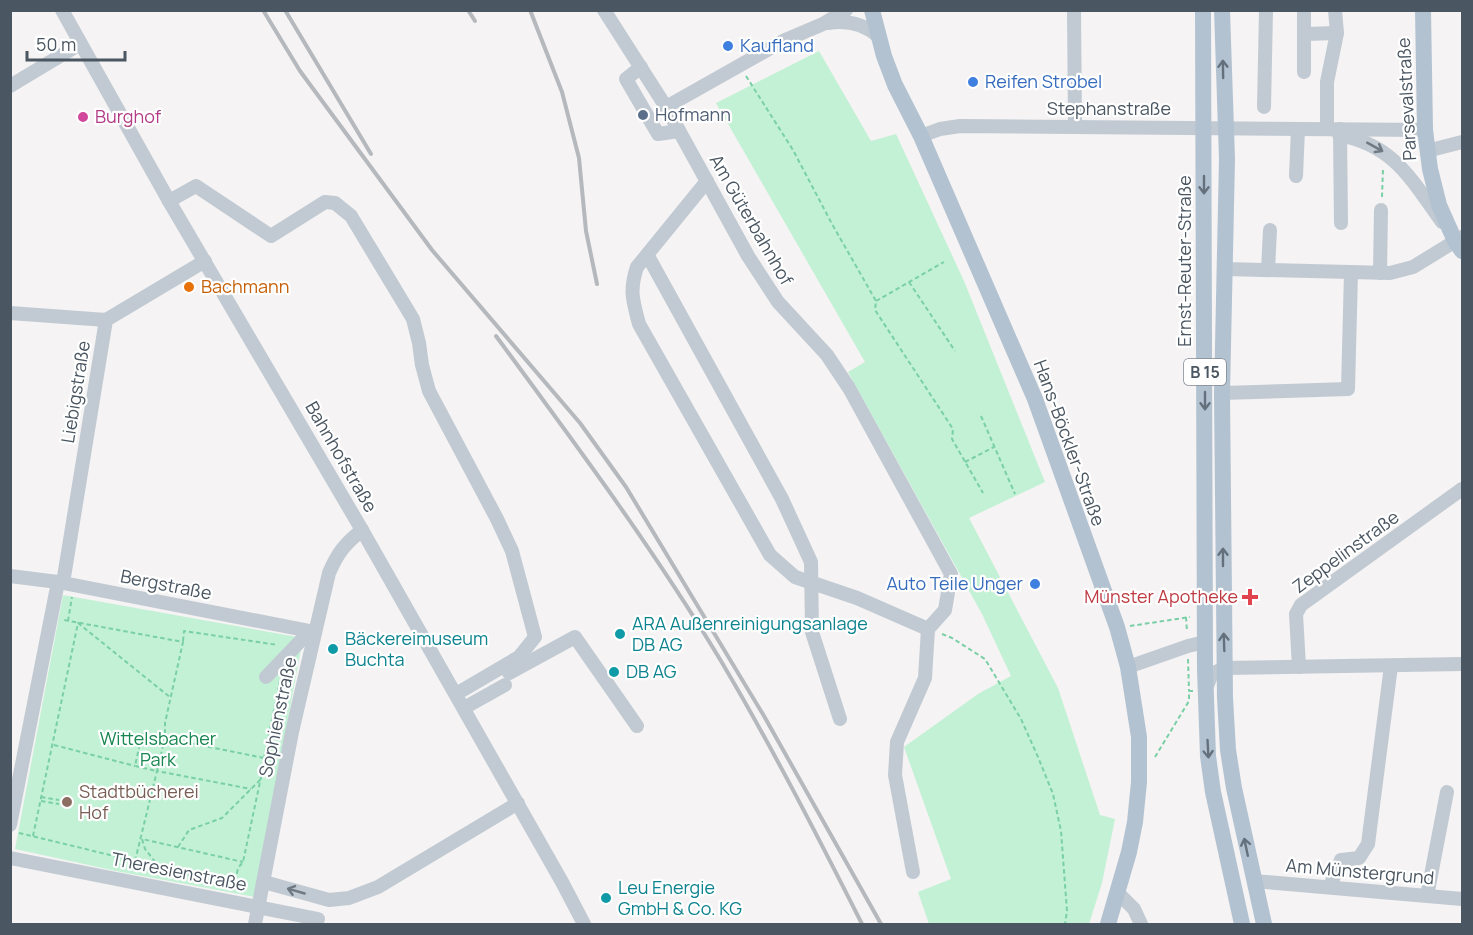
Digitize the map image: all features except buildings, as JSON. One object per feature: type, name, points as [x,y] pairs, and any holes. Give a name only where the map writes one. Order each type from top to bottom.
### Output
[{"type":"main road","name":"Hans-Böckler-Straße","points":[[872,10],[878,36],[895,85],[921,136],[1035,399],[1117,627],[1128,667],[1139,737],[1139,782],[1135,822],[1109,924]]},
{"type":"main road","name":"Ernst-Reuter-Straße","points":[[1203,10],[1205,642],[1208,756],[1213,792],[1242,924]]},
{"type":"main road","name":"B 15","points":[[1222,10],[1226,127],[1222,393],[1224,668],[1228,750],[1234,788],[1264,924]]},
{"type":"main road","name":"Parsevalstraße","points":[[1423,10],[1427,151],[1435,192],[1460,243]]},
{"type":"street","name":"Bahnhofstraße","points":[[62,10],[169,201],[460,701],[584,924]]},
{"type":"street","name":"Am Güterbahnhof","points":[[604,10],[666,107],[748,256],[778,302],[827,355],[849,388],[951,574],[945,610],[928,629]]},
{"type":"street","points":[[1074,10],[1075,127]]},
{"type":"street","points":[[1264,107],[1266,10]]},
{"type":"street","points":[[1304,10],[1304,72]]},
{"type":"street","points":[[1335,10],[1337,33],[1327,82],[1336,131],[1341,223]]},
{"type":"street","points":[[666,107],[783,41],[840,14],[878,36]]},
{"type":"street","points":[[1304,34],[1337,33]]},
{"type":"street","points":[[10,86],[80,44]]},
{"type":"street","points":[[641,67],[626,80],[658,134],[679,131]]},
{"type":"street","name":"Stephanstraße","points":[[921,136],[940,129],[960,126],[1425,130]]},
{"type":"street","points":[[1296,176],[1298,129]]},
{"type":"street","name":"Stephanstraße","points":[[1336,131],[1367,142],[1384,152],[1460,243]]},
{"type":"street","points":[[1427,151],[1462,142]]},
{"type":"street","points":[[707,181],[637,267],[632,283],[632,297],[639,324],[771,555],[795,577],[857,598],[928,629],[925,678],[897,742],[896,753],[895,775],[913,872]]},
{"type":"street","points":[[169,201],[196,186],[272,236],[325,202],[335,203],[351,216],[393,283],[413,319],[429,391],[512,551],[535,637],[519,657],[460,701]]},
{"type":"street","points":[[1380,273],[1381,210]]},
{"type":"street","points":[[1268,270],[1270,230]]},
{"type":"street","points":[[1225,269],[1390,273],[1413,267],[1460,243]]},
{"type":"street","points":[[648,256],[782,499],[811,562],[812,632],[840,719]]},
{"type":"street","name":"Liebigstraße","points":[[10,825],[51,617],[65,584],[106,320],[205,261]]},
{"type":"street","points":[[1222,393],[1348,389],[1351,273]]},
{"type":"street","points":[[10,313],[106,320]]},
{"type":"street","name":"Zeppelinstraße","points":[[1299,667],[1296,615],[1301,605],[1462,489]]},
{"type":"street","name":"Sophienstraße","points":[[255,924],[312,632],[329,573],[337,554],[362,530]]},
{"type":"street","name":"Bergstraße","points":[[10,576],[65,584],[312,632]]},
{"type":"street","points":[[266,677],[312,632]]},
{"type":"street","points":[[460,701],[575,636],[637,726]]},
{"type":"street","points":[[1128,667],[1205,642]]},
{"type":"street","points":[[1206,691],[1212,674],[1224,668],[1462,664]]},
{"type":"street","points":[[1330,886],[1341,860],[1359,858],[1368,844],[1390,666]]},
{"type":"street","points":[[460,701],[505,685]]},
{"type":"street","points":[[1427,896],[1447,792]]},
{"type":"street","name":"Theresienstraße","points":[[264,882],[329,900],[349,898],[378,887],[518,803]]},
{"type":"street","name":"Theresienstraße","points":[[10,858],[259,906],[318,922],[329,900]]},
{"type":"street","name":"Am Münstergrund","points":[[1254,881],[1462,899]]},
{"type":"street","points":[[1116,900],[1134,909],[1141,924]]},
{"type":"path","points":[[740,66],[793,150],[876,301],[875,310],[953,429],[952,439],[982,493]]},
{"type":"path","points":[[1381,210],[1384,152]]},
{"type":"path","points":[[876,301],[944,262]]},
{"type":"path","points":[[909,282],[955,351]]},
{"type":"path","points":[[981,416],[1015,494]]},
{"type":"path","points":[[965,462],[994,447]]},
{"type":"path","points":[[65,584],[68,621]]},
{"type":"path","points":[[1117,627],[1206,616]]},
{"type":"path","points":[[51,617],[183,642]]},
{"type":"path","points":[[78,622],[171,698]]},
{"type":"path","points":[[33,836],[78,622]]},
{"type":"path","points":[[928,629],[952,638],[985,659],[1021,719],[1053,794],[1061,831],[1067,911],[1065,924]]},
{"type":"path","points":[[10,831],[161,869],[235,884],[237,868],[243,862],[287,646],[184,631],[165,723],[165,738],[135,861]]},
{"type":"path","points":[[1152,762],[1189,701],[1190,691],[1206,691]]},
{"type":"path","points":[[135,766],[142,734],[264,758]]},
{"type":"path","points":[[52,744],[157,771],[251,789]]},
{"type":"path","points":[[178,847],[189,830],[222,818],[261,779]]},
{"type":"path","points":[[41,799],[59,802]]},
{"type":"path","points":[[142,839],[243,862]]},
{"type":"path","points":[[142,839],[145,849],[161,869]]},
{"type":"green space","points":[[819,51],[871,141],[896,134],[964,281],[1045,482],[969,518],[1058,688],[1100,815],[1115,819],[1102,883],[1089,924],[929,924],[918,892],[951,879],[904,747],[978,694],[1011,676],[982,614],[848,372],[865,362],[716,103]]},
{"type":"green space","name":"Wittelsbacher Park","points":[[63,595],[303,638],[255,897],[15,849]]},
{"type":"railway","points":[[263,10],[300,71],[432,250],[580,423],[626,487],[764,716],[881,924]]},
{"type":"railway","points":[[285,10],[371,154]]},
{"type":"railway","points":[[468,10],[475,21]]},
{"type":"railway","points":[[530,10],[562,92],[579,158],[586,231],[597,284]]},
{"type":"railway","points":[[496,336],[612,496],[695,619],[740,693],[862,924]]},
{"type":"place","name":"Kaufland","points":[[728,46]]},
{"type":"place","name":"Reifen Strobel","points":[[973,82]]},
{"type":"place","name":"Hofmann","points":[[643,115]]},
{"type":"place","name":"Burghof","points":[[83,117]]},
{"type":"place","name":"Bachmann","points":[[189,287]]},
{"type":"place","name":"Auto Teile Unger","points":[[1035,584]]},
{"type":"place","name":"Münster Apotheke","points":[[1250,597]]},
{"type":"place","name":"ARA Außenreinigungsanlage DB AG","points":[[620,634]]},
{"type":"place","name":"Bäckereimuseum Buchta","points":[[333,649]]},
{"type":"place","name":"DB AG","points":[[614,672]]},
{"type":"place","name":"Stadtbücherei Hof","points":[[67,802]]},
{"type":"place","name":"Leu Energie GmbH & Co. KG","points":[[606,898]]}]
